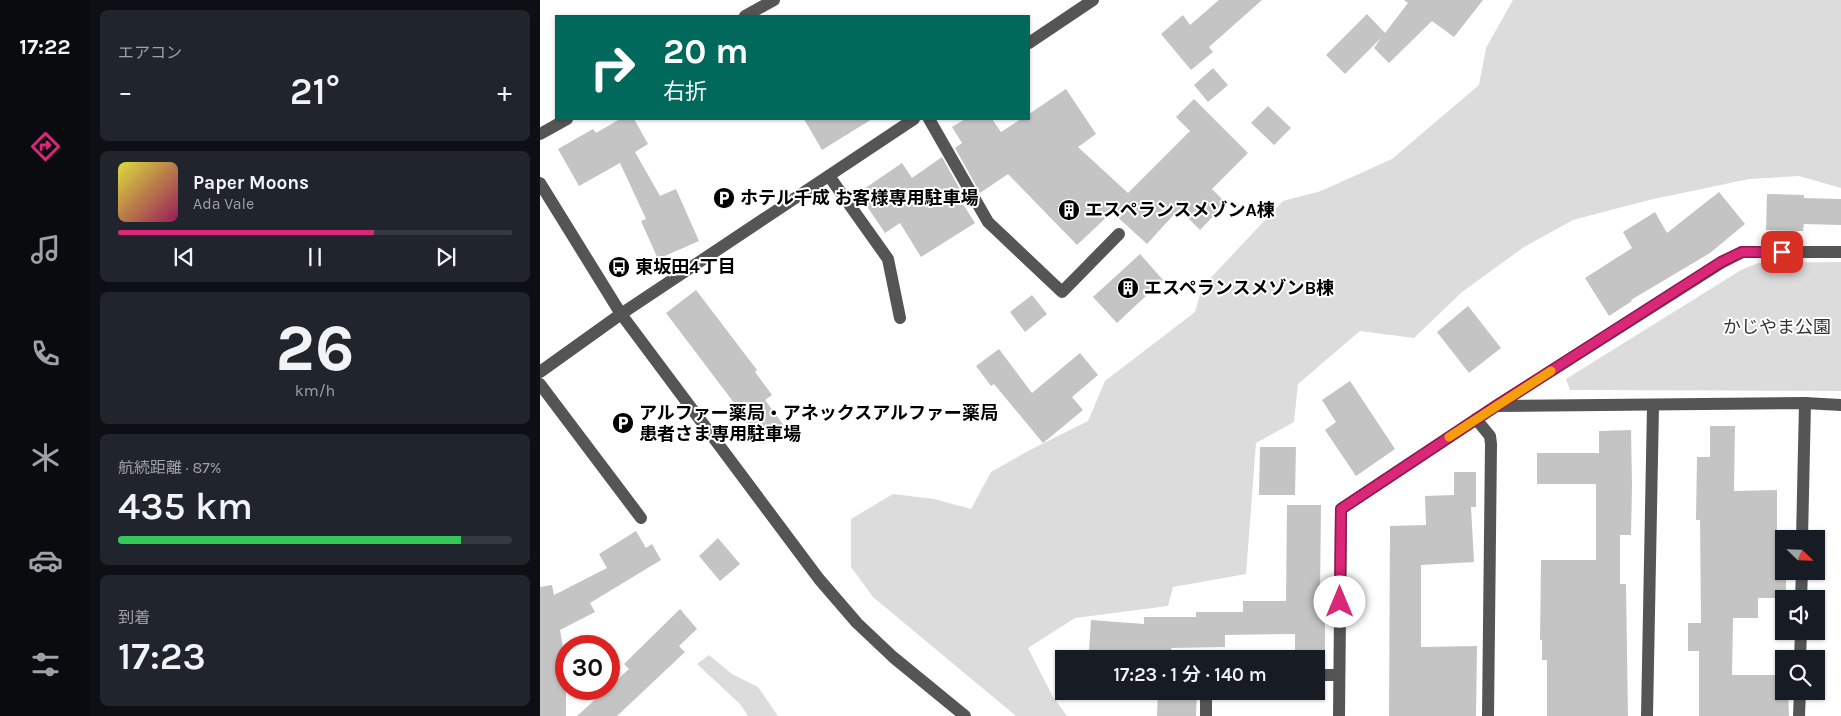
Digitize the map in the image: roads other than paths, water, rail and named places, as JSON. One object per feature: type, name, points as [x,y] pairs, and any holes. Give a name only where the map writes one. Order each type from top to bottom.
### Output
[{"type":"street","points":[[747,15],[774,0]]},
{"type":"street","points":[[1030,41],[1093,0]]},
{"type":"street","points":[[540,134],[565,120]]},
{"type":"street","points":[[540,372],[621,314],[913,120]]},
{"type":"street","points":[[930,120],[988,222],[1062,292],[1119,234]]},
{"type":"street","points":[[829,176],[888,259],[900,318]]},
{"type":"street","points":[[540,183],[621,314],[819,579],[857,623],[918,678],[965,716]]},
{"type":"street","points":[[1339,716],[1341,509],[1496,406],[1721,262],[1742,252],[1841,252]]},
{"type":"street","points":[[540,384],[640,518]]},
{"type":"street","points":[[1802,530],[1805,404]]},
{"type":"street","points":[[1496,406],[1841,405]]},
{"type":"street","points":[[1647,716],[1653,406]]},
{"type":"street","points":[[1476,419],[1490,436],[1491,444],[1488,716]]},
{"type":"street","points":[[1325,675],[1339,676]]},
{"type":"street","points":[[1206,700],[1206,716]]},
{"type":"street","points":[[1799,716],[1800,700]]},
{"type":"place","name":"ホテル千成 お客様専用駐車場","points":[[724,198]]},
{"type":"place","name":"エスペランスメゾンA棟","points":[[1069,210]]},
{"type":"place","name":"東坂田4丁目","points":[[619,267]]},
{"type":"place","name":"エスペランスメゾンB棟","points":[[1128,288]]},
{"type":"place","name":"アルファー薬局・アネックスアルファー薬局 患者さま専用駐車場","points":[[623,423]]},
{"type":"park label","name":"かじやま公園","points":[[1777,327]]}]
